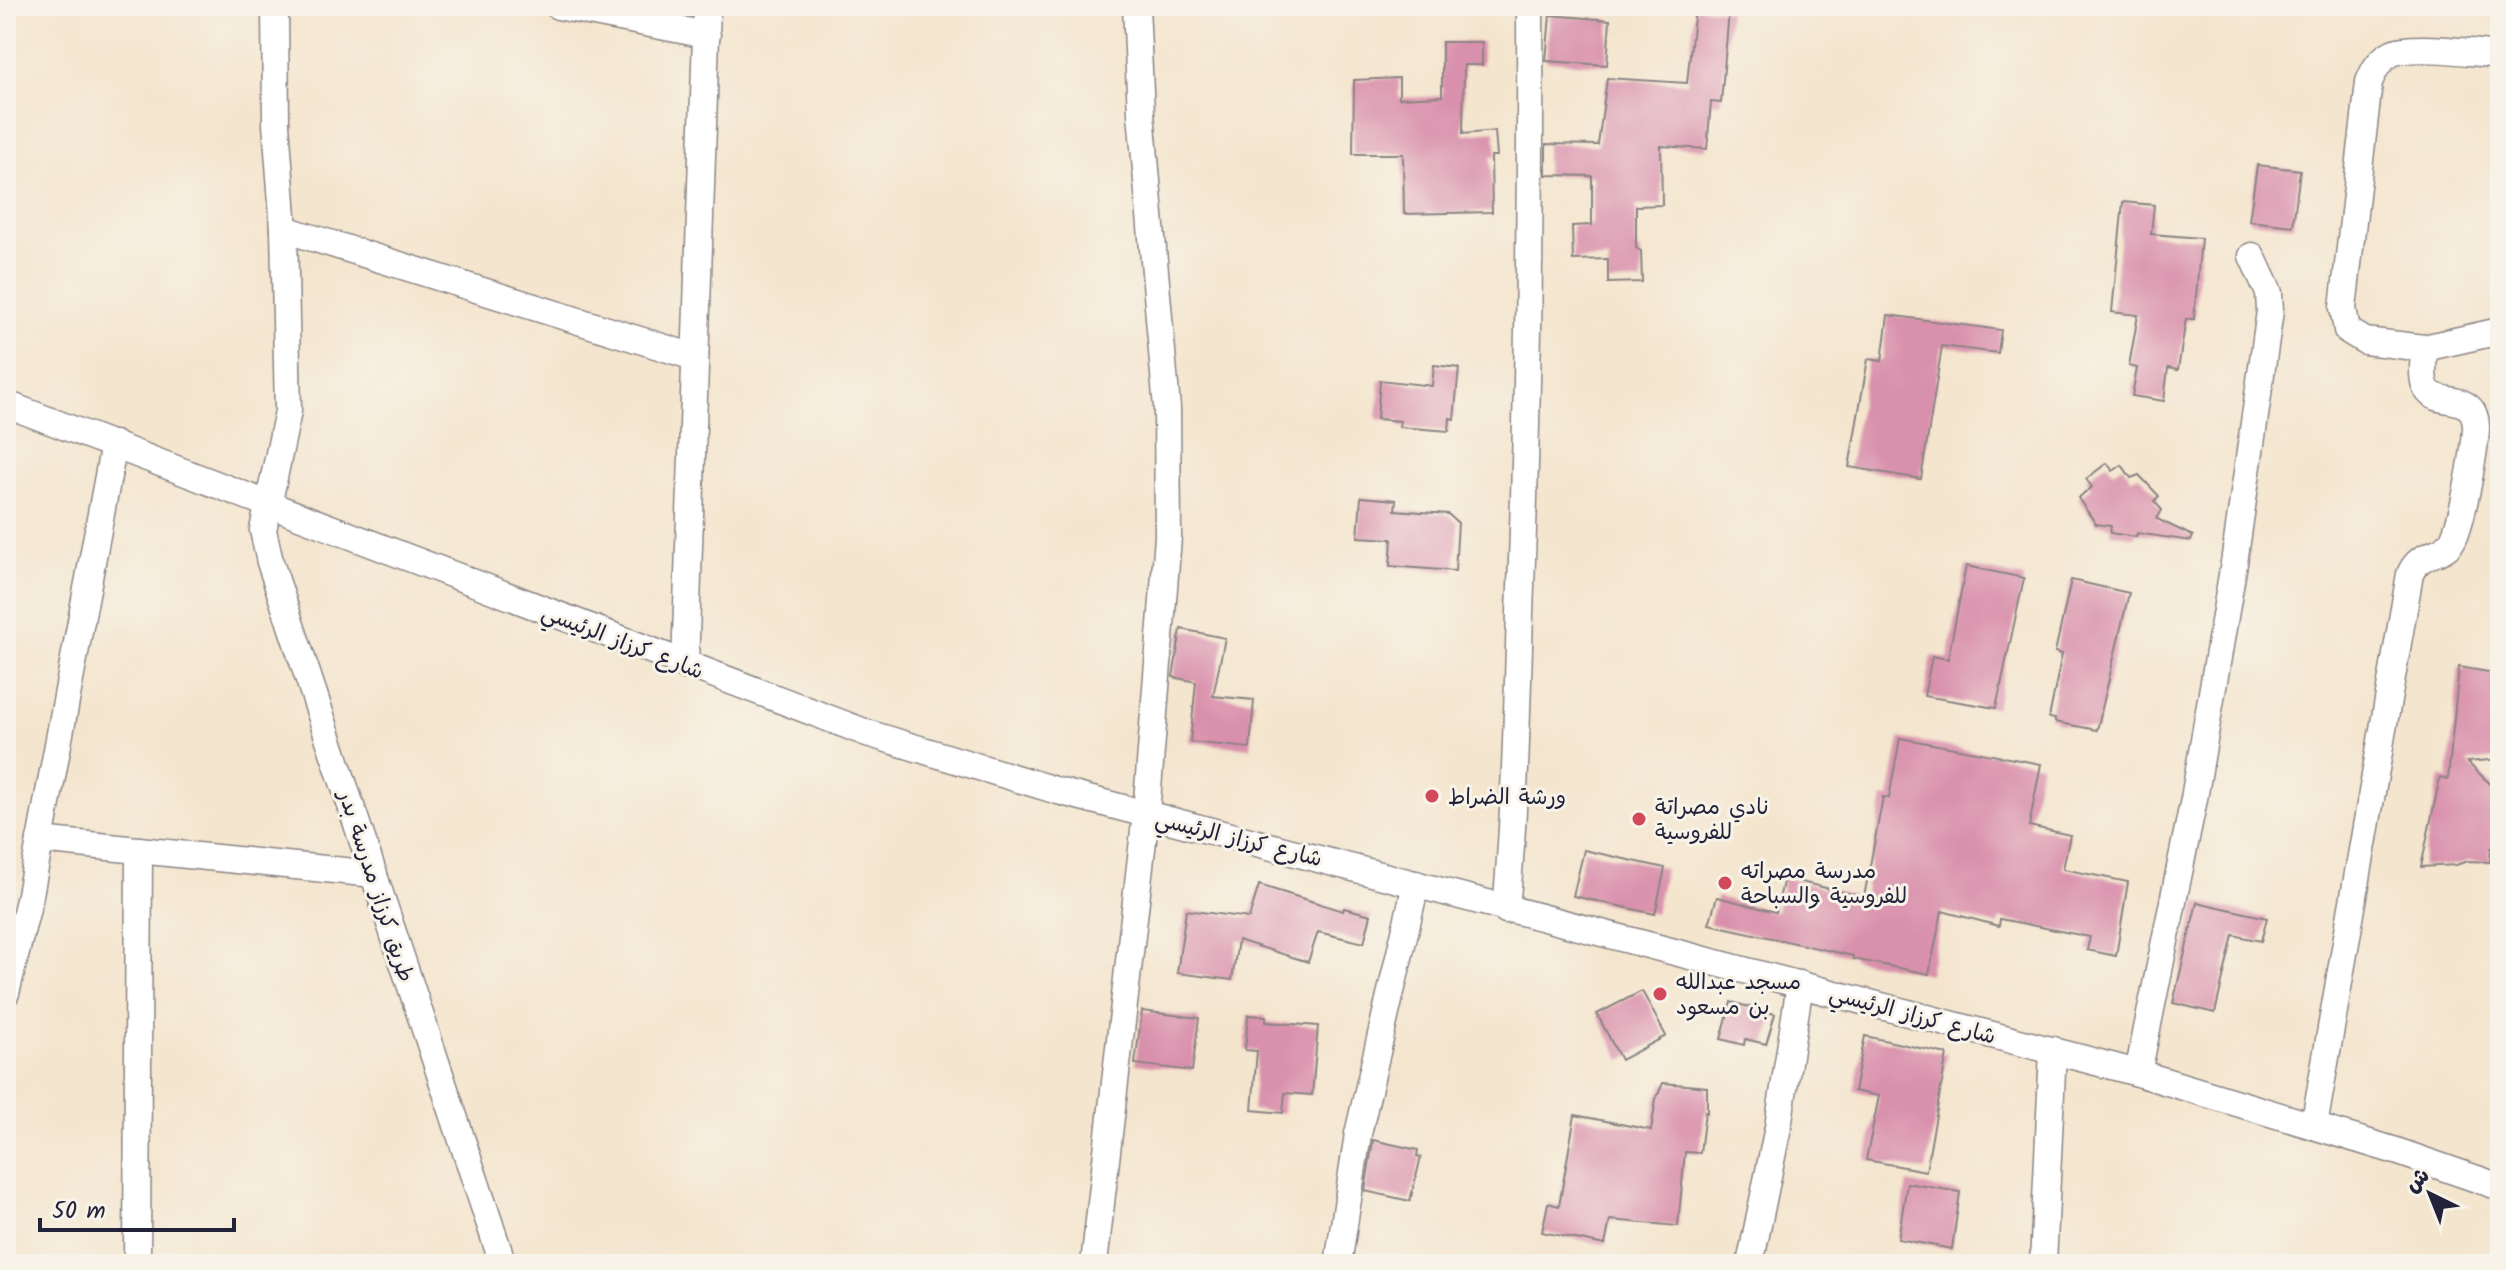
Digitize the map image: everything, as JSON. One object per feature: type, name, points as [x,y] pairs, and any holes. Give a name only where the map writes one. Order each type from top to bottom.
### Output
[{"type":"street","name":"طريق كرزاز مدرسة بدر","points":[[275,6],[276,124],[284,229],[288,411],[263,530],[270,562],[503,1264]]},
{"type":"street","points":[[558,6],[707,35]]},
{"type":"street","points":[[685,666],[707,6]]},
{"type":"street","points":[[1094,1264],[1146,814],[1168,537],[1167,408],[1141,113],[1136,6]]},
{"type":"street","points":[[1506,910],[1512,842],[1526,464],[1531,186],[1530,6]]},
{"type":"street","points":[[2500,55],[2403,49],[2382,60],[2369,82],[2343,308],[2347,330],[2365,341],[2424,348],[2500,331]]},
{"type":"street","points":[[284,229],[694,357]]},
{"type":"street","points":[[2138,1073],[2199,768],[2234,563],[2270,311],[2269,293],[2252,256]]},
{"type":"street","points":[[2314,1126],[2410,574],[2414,564],[2422,557],[2444,551],[2456,535],[2476,427],[2470,408],[2462,402],[2428,391],[2424,381],[2424,348]]},
{"type":"street","name":"شارع كرزاز الرئيسي","points":[[6,404],[867,733],[1058,791],[2138,1073],[2500,1187]]},
{"type":"street","points":[[6,993],[40,840],[114,444]]},
{"type":"street","points":[[40,840],[374,874]]},
{"type":"street","points":[[137,1264],[139,850]]},
{"type":"street","points":[[1338,1264],[1358,1134],[1416,884]]},
{"type":"street","points":[[1750,1264],[1778,1127],[1800,984]]},
{"type":"street","points":[[2043,1264],[2053,1050]]},
{"type":"building","points":[[1695,7],[1729,11],[1721,103],[1711,102],[1707,149],[1661,146],[1662,205],[1636,206],[1636,248],[1641,251],[1642,282],[1608,283],[1608,259],[1573,260],[1572,226],[1592,225],[1592,176],[1546,175],[1546,144],[1598,145],[1607,78],[1687,83]]},
{"type":"building","points":[[1550,15],[1610,20],[1607,65],[1546,61]]},
{"type":"building","points":[[1442,42],[1482,42],[1482,65],[1464,65],[1463,134],[1495,131],[1497,156],[1491,156],[1492,212],[1404,214],[1403,154],[1353,154],[1354,80],[1399,78],[1399,98],[1442,96]]},
{"type":"building","points":[[2257,165],[2300,170],[2293,226],[2249,221]]},
{"type":"building","points":[[2123,202],[2154,205],[2151,234],[2201,238],[2194,319],[2186,319],[2178,370],[2168,368],[2164,401],[2132,396],[2137,368],[2129,366],[2138,315],[2112,312]]},
{"type":"building","points":[[1888,315],[2001,330],[1998,353],[1942,346],[1921,479],[1849,467],[1868,359],[1882,361]]},
{"type":"building","points":[[1434,365],[1459,368],[1454,419],[1450,418],[1449,431],[1399,427],[1400,421],[1377,419],[1380,380],[1432,386]]},
{"type":"building","points":[[2107,463],[2113,471],[2122,465],[2131,478],[2139,475],[2159,496],[2154,501],[2162,510],[2157,519],[2193,536],[2191,541],[2137,533],[2136,537],[2110,533],[2111,526],[2096,524],[2078,498],[2092,487],[2086,479]]},
{"type":"building","points":[[1361,497],[1396,500],[1395,510],[1448,514],[1458,523],[1455,571],[1390,566],[1392,539],[1358,537]]},
{"type":"building","points":[[1966,566],[2024,578],[1996,708],[1924,696],[1932,656],[1948,659]]},
{"type":"building","points":[[2071,580],[2129,593],[2097,730],[2055,722],[2055,719],[2049,718],[2062,654],[2055,652]]},
{"type":"building","points":[[1181,629],[1225,638],[1213,696],[1254,700],[1250,748],[1190,742],[1196,682],[1173,677]]},
{"type":"building","points":[[2459,667],[2500,674],[2500,759],[2467,762],[2500,793],[2500,848],[2491,848],[2490,862],[2468,861],[2456,865],[2421,867],[2440,777],[2448,779]]},
{"type":"building","points":[[1900,738],[2041,764],[2029,826],[2070,835],[2063,869],[2128,882],[2116,956],[2087,950],[2090,937],[2000,919],[1999,926],[1942,911],[1929,974],[1709,924],[1717,897],[1776,912],[1784,878],[1864,897],[1883,797],[1889,798]]},
{"type":"building","points":[[1584,850],[1665,868],[1655,914],[1573,896]]},
{"type":"building","points":[[1259,885],[1343,911],[1344,908],[1371,915],[1364,943],[1318,932],[1308,962],[1238,940],[1232,980],[1177,973],[1186,910],[1249,918]]},
{"type":"building","points":[[2197,902],[2267,918],[2261,941],[2233,935],[2215,1013],[2173,1003]]},
{"type":"building","points":[[1642,991],[1666,1036],[1621,1060],[1597,1014]]},
{"type":"building","points":[[1731,1002],[1775,1014],[1766,1044],[1745,1039],[1744,1045],[1721,1039]]},
{"type":"building","points":[[1142,1011],[1199,1018],[1192,1071],[1135,1064]]},
{"type":"building","points":[[1248,1015],[1266,1016],[1266,1022],[1318,1026],[1312,1095],[1285,1093],[1283,1113],[1252,1110],[1257,1051],[1245,1050]]},
{"type":"building","points":[[1865,1036],[1947,1054],[1926,1171],[1866,1160],[1879,1096],[1854,1091]]},
{"type":"building","points":[[1663,1083],[1707,1087],[1707,1113],[1700,1153],[1685,1152],[1678,1226],[1610,1220],[1605,1245],[1542,1232],[1548,1203],[1559,1206],[1575,1115],[1651,1130],[1656,1099]]},
{"type":"building","points":[[1373,1140],[1418,1150],[1417,1156],[1421,1157],[1410,1201],[1365,1191]]},
{"type":"building","points":[[1907,1183],[1960,1192],[1952,1249],[1898,1239]]},
{"type":"place","name":"ورشة الضراط","points":[[1432,796]]},
{"type":"place","name":"نادي مصراتة للفروسية","points":[[1639,819]]},
{"type":"place","name":"مدرسة مصراته للفروسية والسباحة","points":[[1725,883]]},
{"type":"place","name":"مسجد عبدالله بن مسعود","points":[[1660,994]]}]
